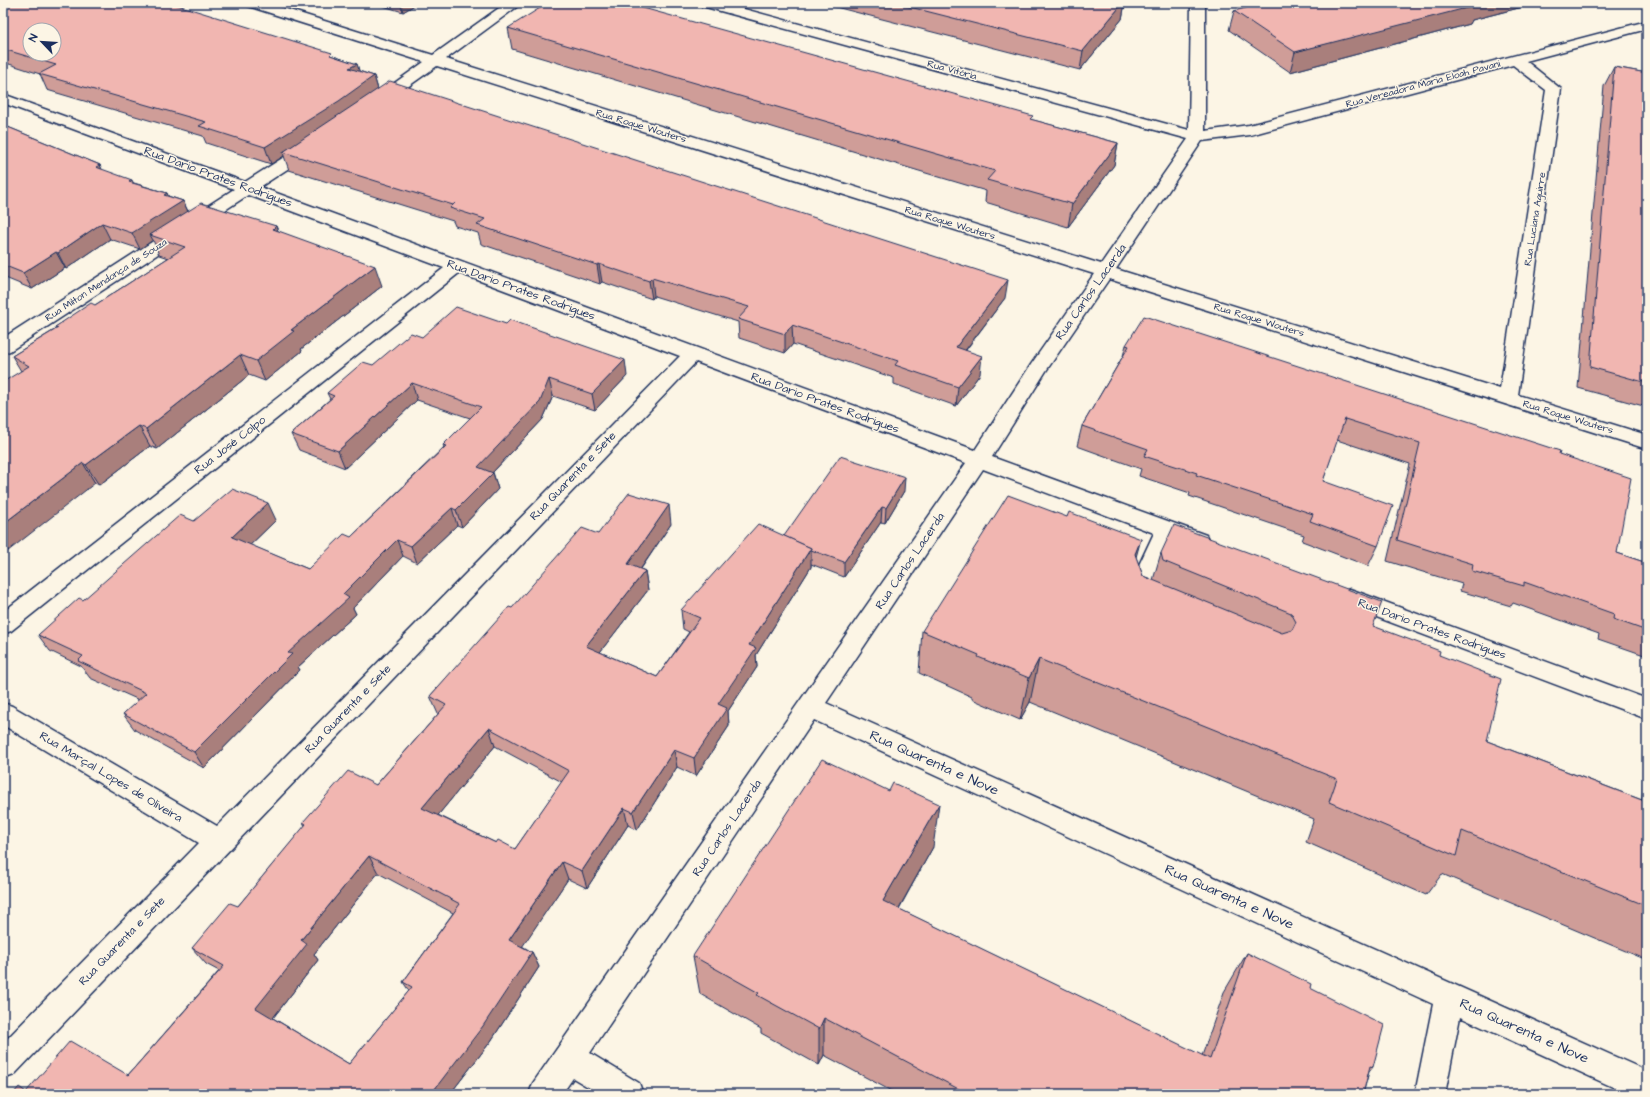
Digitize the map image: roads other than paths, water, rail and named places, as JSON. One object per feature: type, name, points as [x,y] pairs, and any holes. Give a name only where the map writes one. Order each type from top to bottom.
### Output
[{"type":"street","name":"Rua Roque Wouters","points":[[253,3],[1647,442]]},
{"type":"street","points":[[368,109],[515,3]]},
{"type":"street","name":"Rua Vitória","points":[[707,3],[1197,137]]},
{"type":"street","points":[[1197,137],[1198,3]]},
{"type":"street","name":"Rua Vereadora Maria Eloah Pavani","points":[[1197,137],[1250,130],[1647,25]]},
{"type":"street","name":"Rua Luciana Aguirre","points":[[1508,398],[1554,89],[1515,60]]},
{"type":"street","name":"Rua Dario Prates Rodrigues","points":[[3,98],[1218,549]]},
{"type":"street","name":"Rua Carlos Lacerda","points":[[544,1094],[979,460],[1039,367],[1197,137]]},
{"type":"street","name":"Rua Milton Mendonça de Souza","points":[[3,347],[324,139]]},
{"type":"street","name":"Rua José Colpo","points":[[3,625],[457,266]]},
{"type":"street","points":[[3,328],[21,336]]},
{"type":"street","name":"Rua Quarenta e Sete","points":[[3,1064],[693,354]]},
{"type":"street","points":[[1154,618],[1139,612],[1135,597],[1166,530]]},
{"type":"street","name":"Rua Dario Prates Rodrigues","points":[[1336,593],[1647,709]]},
{"type":"street","name":"Rua Quarenta e Nove","points":[[810,707],[1647,1087]]},
{"type":"street","name":"Rua Marçal Lopes de Oliveira","points":[[3,713],[219,841]]},
{"type":"street","points":[[1430,1094],[1449,997]]},
{"type":"street","points":[[569,1058],[628,1094]]}]
